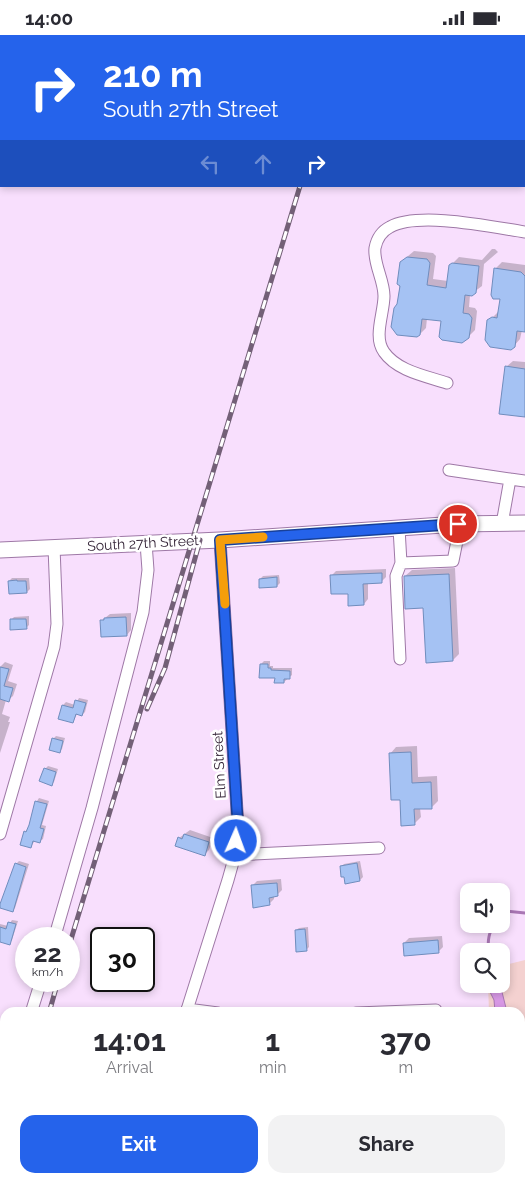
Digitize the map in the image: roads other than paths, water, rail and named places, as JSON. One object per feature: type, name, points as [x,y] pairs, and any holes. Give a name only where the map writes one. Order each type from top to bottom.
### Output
[{"type":"main road","name":"South 27th Street","points":[[0,550],[220,540],[454,525],[525,523]]},
{"type":"street","points":[[447,383],[394,364],[382,350],[380,330],[384,295],[375,250],[380,234],[391,226],[408,221],[443,221],[525,231]]},
{"type":"street","points":[[450,471],[525,481]]},
{"type":"street","points":[[502,524],[510,479]]},
{"type":"street","points":[[401,563],[453,561],[457,541],[454,525]]},
{"type":"street","points":[[400,528],[401,563],[396,577],[400,659]]},
{"type":"street","name":"Elm Street","points":[[188,1007],[235,855],[238,827],[220,540]]},
{"type":"street","points":[[57,927],[102,771],[144,613],[148,571],[146,543]]},
{"type":"street","points":[[0,834],[54,647],[57,624],[54,547]]},
{"type":"street","points":[[235,855],[378,848]]},
{"type":"street","points":[[33,1007],[38,992]]},
{"type":"waterway","points":[[510,912],[525,913]]},
{"type":"waterway","points":[[488,943],[490,933]]},
{"type":"railway","points":[[75,927],[300,187]]},
{"type":"railway","points":[[147,709],[165,668],[200,540]]},
{"type":"railway","points":[[51,1007],[55,992]]}]
